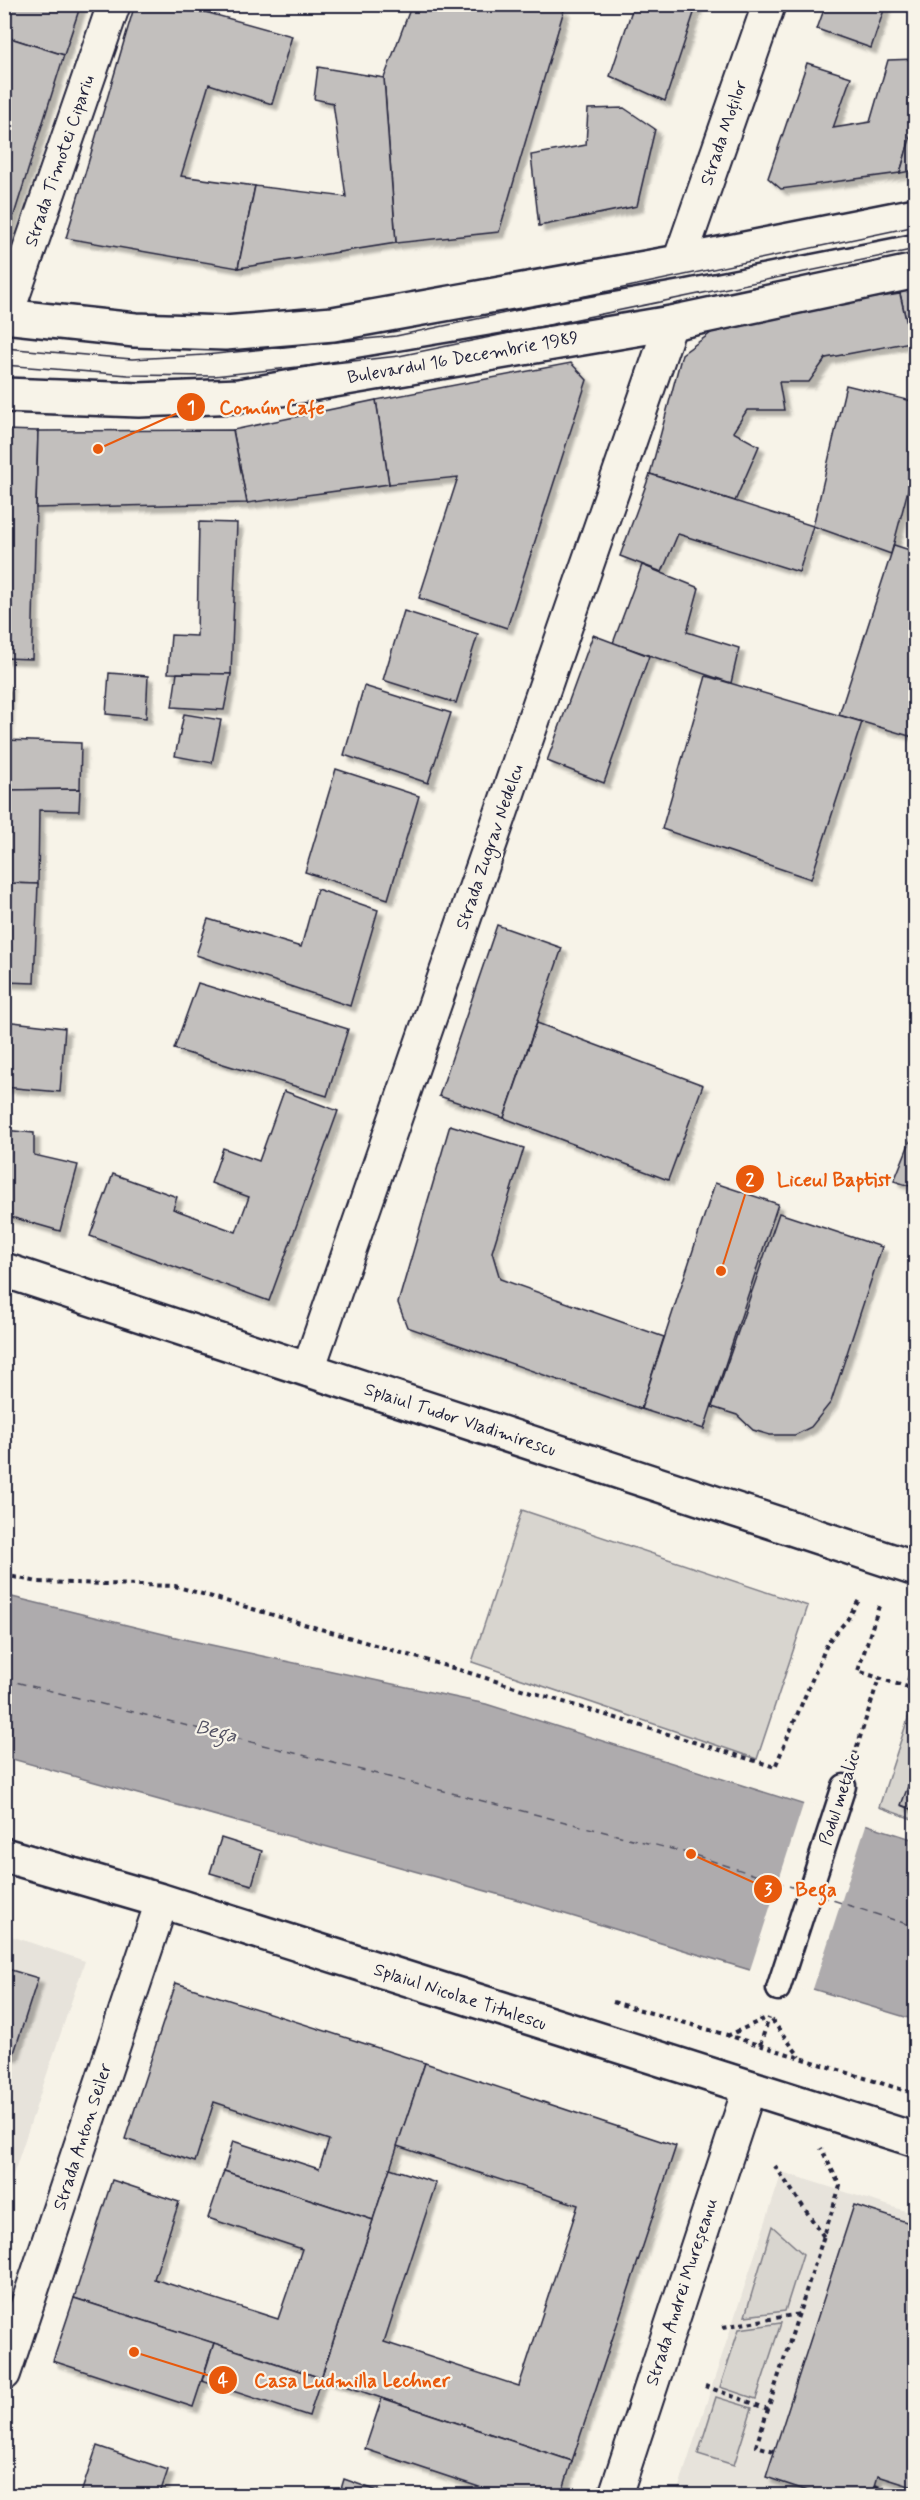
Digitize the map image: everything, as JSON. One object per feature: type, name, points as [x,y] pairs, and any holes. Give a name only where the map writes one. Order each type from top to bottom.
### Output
[{"type":"street","name":"Strada Timotei Cipariu","points":[[5,317],[114,4]]},
{"type":"street","name":"Strada Moților","points":[[679,262],[770,4]]},
{"type":"street","points":[[5,317],[135,330],[236,332],[333,324],[679,262],[915,216]]},
{"type":"street","name":"Bulevardul 16 Decembrie 1989","points":[[4,395],[139,400],[239,396],[671,323],[915,271]]},
{"type":"street","name":"Strada Zugrav Nedelcu","points":[[308,1370],[671,323]]},
{"type":"street","name":"Splaiul Tudor Vladimirescu","points":[[4,1270],[914,1564]]},
{"type":"street","name":"Podul metalic","points":[[778,1989],[844,1786]]},
{"type":"street","name":"Splaiul Nicolae Titulescu","points":[[4,1855],[162,1901],[915,2140]]},
{"type":"street","name":"Strada Anton Seiler","points":[[4,2374],[162,1901]]},
{"type":"street","name":"Strada Andrei Mureșeanu","points":[[615,2496],[749,2089]]},
{"type":"path","points":[[4,1575],[38,1582],[174,1586],[474,1674],[775,1767],[828,1642],[847,1620],[859,1600]]},
{"type":"path","points":[[879,1606],[858,1671],[906,1687],[915,1658]]},
{"type":"path","name":"Podul metalic","points":[[844,1786],[879,1678]]},
{"type":"path","points":[[727,2035],[770,2017]]},
{"type":"path","points":[[760,2045],[770,2017]]},
{"type":"path","points":[[770,2017],[801,2059]]},
{"type":"path","points":[[812,2062],[915,2094]]},
{"type":"path","points":[[774,2451],[756,2445],[840,2186],[800,2104]]},
{"type":"path","points":[[775,2166],[824,2237]]},
{"type":"path","points":[[723,2327],[799,2314]]},
{"type":"path","points":[[705,2386],[768,2409]]},
{"type":"path","points":[[875,2486],[903,2496]]},
{"type":"shaded area","points":[[522,1510],[808,1606],[757,1759],[472,1662]]},
{"type":"shaded area","points":[[915,1697],[915,1820],[879,1807]]},
{"type":"shaded area","points":[[5,1934],[85,1961],[5,2199]]},
{"type":"shaded area","points":[[782,2172],[915,2214],[915,2495],[676,2496]]},
{"type":"shaded area","points":[[772,2226],[803,2254],[785,2311],[745,2316]]},
{"type":"shaded area","points":[[781,2323],[756,2399],[720,2387],[739,2329]]},
{"type":"shaded area","points":[[716,2397],[752,2408],[734,2465],[698,2454]]},
{"type":"water","points":[[4,1595],[188,1640],[486,1704],[915,1840],[915,2020],[522,1901],[5,1757]]},
{"type":"pier","points":[[804,1802],[867,1822],[812,1992],[749,1973]]},
{"type":"building","points":[[4,4],[81,4],[64,55],[4,36]]},
{"type":"building","points":[[135,4],[176,4],[292,36],[272,104],[209,84],[181,176],[255,186],[238,268],[66,238]]},
{"type":"building","points":[[176,4],[205,4],[202,12]]},
{"type":"building","points":[[412,4],[545,4],[564,10],[499,232],[396,243],[384,78]]},
{"type":"building","points":[[634,4],[697,4],[665,101],[610,76]]},
{"type":"building","points":[[826,4],[886,4],[871,48],[817,29]]},
{"type":"building","points":[[4,36],[64,55],[4,247]]},
{"type":"building","points":[[916,59],[916,118],[900,173],[781,189],[768,178],[807,63],[851,77],[833,128],[870,122],[888,60]]},
{"type":"building","points":[[318,67],[384,78],[396,243],[238,268],[255,186],[346,197],[333,103],[314,99]]},
{"type":"building","points":[[624,108],[655,129],[637,206],[539,226],[531,155],[586,145],[588,109]]},
{"type":"building","points":[[916,118],[916,170],[900,173]]},
{"type":"building","points":[[916,276],[916,359],[915,360],[897,280]]},
{"type":"building","points":[[916,276],[916,359],[915,360],[897,280]]},
{"type":"building","points":[[900,294],[911,342],[826,358],[809,382],[779,382],[784,410],[747,410],[733,432],[759,446],[735,501],[650,474],[682,354],[729,320]]},
{"type":"building","points":[[571,363],[587,380],[507,628],[419,598],[458,477],[389,484],[376,400]]},
{"type":"building","points":[[846,385],[916,402],[916,460],[891,554],[813,526]]},
{"type":"building","points":[[376,400],[389,484],[247,503],[233,430]]},
{"type":"building","points":[[4,430],[38,431],[32,659],[4,658]]},
{"type":"building","points":[[233,430],[247,503],[36,508],[38,431]]},
{"type":"building","points":[[650,474],[813,526],[799,572],[678,534],[662,572],[620,556]]},
{"type":"building","points":[[199,522],[237,523],[231,674],[168,673],[171,635],[197,636]]},
{"type":"building","points":[[894,545],[916,552],[916,738],[839,715]]},
{"type":"building","points":[[642,565],[699,588],[687,632],[739,648],[731,683],[613,643]]},
{"type":"building","points":[[404,611],[478,634],[456,703],[383,680]]},
{"type":"building","points":[[593,635],[649,656],[604,783],[547,761]]},
{"type":"building","points":[[109,673],[148,676],[146,718],[106,714]]},
{"type":"building","points":[[177,673],[231,674],[224,710],[172,707]]},
{"type":"building","points":[[706,676],[862,722],[811,879],[662,829]]},
{"type":"building","points":[[4,685],[8,685],[7,740],[81,743],[80,789],[4,790]]},
{"type":"building","points":[[364,686],[451,713],[428,783],[344,755]]},
{"type":"building","points":[[184,714],[221,720],[212,763],[175,756]]},
{"type":"building","points":[[336,769],[419,796],[388,899],[305,872]]},
{"type":"building","points":[[80,789],[79,811],[39,810],[38,884],[4,883],[4,790]]},
{"type":"building","points":[[4,883],[38,884],[34,983],[4,982]]},
{"type":"building","points":[[317,889],[378,910],[350,1006],[196,955],[208,919],[301,947]]},
{"type":"building","points":[[497,925],[562,948],[504,1118],[439,1096]]},
{"type":"building","points":[[198,983],[348,1029],[327,1096],[174,1049]]},
{"type":"building","points":[[4,1021],[65,1028],[60,1092],[4,1087]]},
{"type":"building","points":[[537,1023],[703,1085],[668,1180],[504,1118]]},
{"type":"building","points":[[284,1091],[338,1111],[269,1301],[90,1236],[113,1174],[177,1197],[173,1209],[236,1232],[249,1197],[211,1183],[223,1148],[259,1161]]},
{"type":"building","points":[[450,1125],[524,1148],[492,1252],[500,1279],[664,1337],[641,1409],[407,1327],[398,1303]]},
{"type":"building","points":[[916,1127],[916,1188],[894,1181]]},
{"type":"building","points":[[4,1130],[34,1133],[34,1155],[78,1165],[60,1231],[4,1215]]},
{"type":"building","points":[[715,1183],[778,1204],[704,1429],[641,1409]]},
{"type":"building","points":[[779,1213],[882,1247],[831,1402],[811,1427],[795,1435],[770,1435],[753,1430],[737,1415],[712,1407]]},
{"type":"building","points":[[916,1765],[916,1811],[901,1805]]},
{"type":"building","points":[[221,1838],[262,1851],[252,1885],[210,1873]]},
{"type":"building","points":[[4,1968],[38,1978],[13,2056],[4,2054]]},
{"type":"building","points":[[176,1983],[425,2063],[373,2220],[224,2171],[233,2141],[319,2169],[329,2140],[214,2102],[195,2162],[125,2139]]},
{"type":"building","points":[[425,2063],[676,2146],[572,2461],[321,2378],[390,2168],[436,2183],[384,2342],[519,2386],[578,2205],[397,2146]]},
{"type":"building","points":[[224,2171],[373,2220],[321,2378],[74,2298],[112,2180],[179,2202],[154,2279],[278,2319],[302,2249],[208,2218]]},
{"type":"building","points":[[854,2205],[916,2225],[916,2488],[878,2476],[872,2496],[823,2496],[766,2477]]},
{"type":"building","points":[[74,2298],[214,2343],[193,2407],[53,2361]]},
{"type":"building","points":[[214,2343],[321,2378],[309,2416],[202,2381]]},
{"type":"building","points":[[382,2398],[572,2461],[561,2496],[506,2496],[365,2449]]},
{"type":"building","points":[[97,2446],[168,2470],[159,2496],[80,2496]]},
{"type":"building","points":[[344,2479],[392,2496],[339,2496]]},
{"type":"ferry route","points":[[4,1679],[691,1854],[798,1889]]},
{"type":"ferry route","points":[[820,1896],[916,1927]]},
{"type":"tram line","points":[[4,348],[132,359],[205,355],[396,336],[916,226]]},
{"type":"tram line","points":[[4,365],[128,375],[214,376],[399,356],[916,249]]},
{"type":"place","name":"Común Cafe","points":[[98,449]]},
{"type":"place","name":"Liceul Baptist","points":[[721,1271]]},
{"type":"place","name":"Bega","points":[[691,1854]]},
{"type":"place","name":"Casa Ludmilla Lechner","points":[[134,2352]]}]
